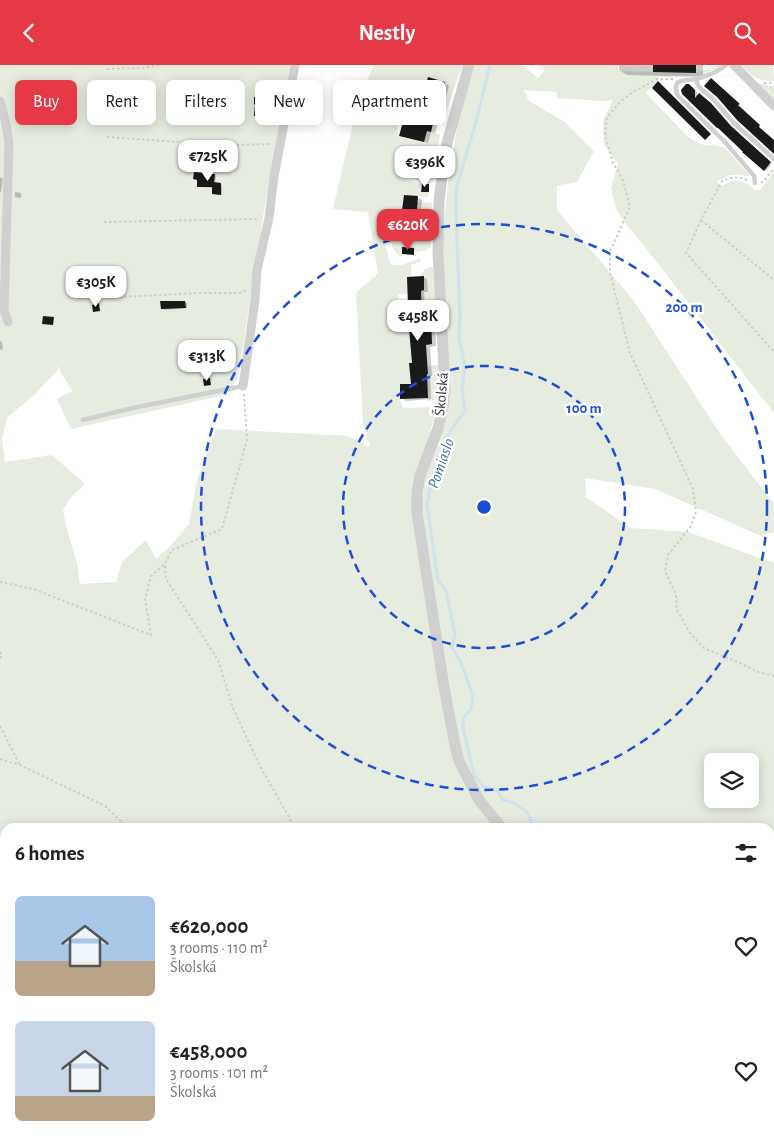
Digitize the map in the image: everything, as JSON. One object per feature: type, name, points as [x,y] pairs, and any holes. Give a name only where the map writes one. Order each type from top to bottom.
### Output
[{"type":"street","points":[[243,386],[260,255],[269,218],[295,65]]},
{"type":"street","name":"Školská","points":[[469,65],[444,159],[438,253],[445,383],[443,407],[438,427],[420,476],[417,492],[417,513],[449,714],[459,761],[479,800],[498,823]]},
{"type":"street","points":[[734,65],[774,106]]},
{"type":"street","points":[[0,101],[9,143],[4,310],[8,322]]},
{"type":"lane","points":[[726,65],[722,69],[697,79],[683,79],[678,82],[676,90],[678,95],[725,142],[754,176],[755,183]]},
{"type":"lane","points":[[697,79],[699,87],[714,100],[734,123],[774,159]]},
{"type":"lane","points":[[83,419],[243,386]]},
{"type":"path","points":[[107,69],[162,65]]},
{"type":"path","points":[[683,79],[657,79],[633,91],[607,117],[605,135],[613,163],[623,180],[630,207],[610,251],[610,273],[630,353],[693,489],[696,511],[691,526],[668,555],[665,571],[676,595],[677,610],[690,633],[704,647],[758,673],[774,676]]},
{"type":"path","points":[[107,137],[230,145],[267,145],[281,142]]},
{"type":"path","points":[[774,168],[764,181],[759,183],[737,177],[722,181],[686,253],[774,352]]},
{"type":"path","points":[[104,222],[269,218]]},
{"type":"path","points":[[701,220],[774,280]]},
{"type":"path","points":[[119,297],[239,293],[248,290],[257,282]]},
{"type":"path","points":[[0,582],[33,589],[151,635],[145,599],[151,576],[165,564],[172,550],[222,529],[247,440],[243,386]]},
{"type":"path","points":[[165,564],[166,579],[218,660],[233,708],[259,764],[290,823]]},
{"type":"path","points":[[0,652],[2,655],[0,659]]},
{"type":"path","points":[[0,726],[20,765]]},
{"type":"path","points":[[0,759],[20,765],[105,806],[123,823]]},
{"type":"shaded area","points":[[0,65],[290,65],[287,80],[255,80],[255,125],[279,125],[238,378],[225,395],[71,429],[57,399],[72,391],[57,365],[58,370],[34,395],[7,418],[2,440],[5,462],[52,455],[85,484],[71,497],[63,510],[77,563],[80,584],[116,582],[122,562],[146,540],[156,559],[170,546],[189,524],[197,480],[216,429],[348,436],[370,447],[363,424],[356,293],[378,273],[368,212],[333,209],[353,125],[399,125],[396,136],[424,142],[427,131],[439,134],[440,136],[434,178],[415,176],[415,172],[404,155],[400,179],[422,184],[421,192],[429,192],[428,197],[404,195],[402,211],[417,202],[432,203],[431,247],[423,251],[414,252],[414,248],[402,247],[402,257],[393,248],[387,225],[381,227],[392,265],[401,265],[421,258],[420,262],[411,265],[411,276],[420,276],[428,268],[432,267],[433,269],[434,308],[422,311],[421,293],[398,294],[401,320],[411,320],[412,329],[409,330],[411,356],[420,355],[419,362],[409,363],[410,375],[428,374],[428,366],[438,365],[440,389],[437,400],[427,401],[427,383],[400,384],[400,399],[403,408],[434,407],[433,412],[436,412],[426,445],[441,431],[445,314],[443,233],[456,133],[475,65],[522,65],[538,78],[545,70],[539,65],[618,65],[618,71],[695,73],[722,65],[700,76],[659,77],[658,81],[646,93],[688,137],[704,145],[725,148],[749,175],[726,177],[717,182],[722,186],[726,183],[739,181],[747,184],[754,190],[760,190],[774,171],[774,413],[628,227],[616,209],[611,188],[618,164],[604,145],[603,121],[613,100],[557,98],[557,92],[524,90],[529,101],[565,122],[594,151],[577,182],[557,186],[557,210],[634,301],[721,435],[774,504],[774,532],[761,536],[655,489],[585,478],[586,497],[630,528],[688,532],[774,563],[774,823],[0,823]]},
{"type":"shaded area","points":[[374,65],[463,65],[446,112],[446,80],[368,80]]},
{"type":"shaded area","points":[[741,65],[773,65],[774,81],[756,77]]},
{"type":"shaded area","points":[[757,83],[774,86],[774,100]]},
{"type":"building","points":[[653,65],[696,65],[696,73],[653,72]]},
{"type":"building","points":[[428,77],[438,80],[427,80]]},
{"type":"building","points":[[711,78],[740,104],[738,105],[774,140],[774,154],[704,86]]},
{"type":"building","points":[[658,81],[711,134],[705,140],[652,88]]},
{"type":"building","points":[[686,84],[689,84],[695,90],[695,98],[699,93],[711,103],[731,126],[771,162],[764,171],[682,94],[681,90]]},
{"type":"building","points":[[402,125],[433,125],[431,132],[427,131],[424,142],[399,136]]},
{"type":"building","points":[[404,155],[420,158],[417,176],[405,174],[406,170],[402,169]]},
{"type":"building","points":[[194,172],[215,174],[214,182],[221,183],[221,195],[212,194],[212,187],[197,187],[197,180],[193,179]]},
{"type":"building","points":[[422,184],[429,184],[429,192],[421,192]]},
{"type":"building","points":[[404,195],[418,196],[415,234],[404,234],[405,229],[398,228],[398,218],[401,218]]},
{"type":"building","points":[[402,247],[414,248],[414,255],[402,254]]},
{"type":"building","points":[[424,276],[424,290],[421,291],[422,316],[431,316],[432,344],[426,345],[428,398],[400,399],[400,384],[411,384],[409,363],[412,363],[409,329],[412,329],[408,306],[407,277]]},
{"type":"building","points":[[160,301],[185,301],[186,308],[161,309]]},
{"type":"building","points":[[99,303],[100,311],[93,312],[92,305]]},
{"type":"building","points":[[43,316],[54,317],[53,325],[42,324]]},
{"type":"building","points":[[210,378],[211,385],[204,386],[203,379]]},
{"type":"waterway","name":"Pomiaslo","points":[[490,65],[476,122],[456,189],[459,338],[465,367],[462,389],[465,411],[446,437],[439,475],[430,488],[427,504],[438,580],[446,591],[455,634],[452,648],[460,660],[473,696],[471,709],[464,717],[463,728],[474,775],[484,787],[497,790],[503,800],[514,803],[528,813],[532,823]]}]
